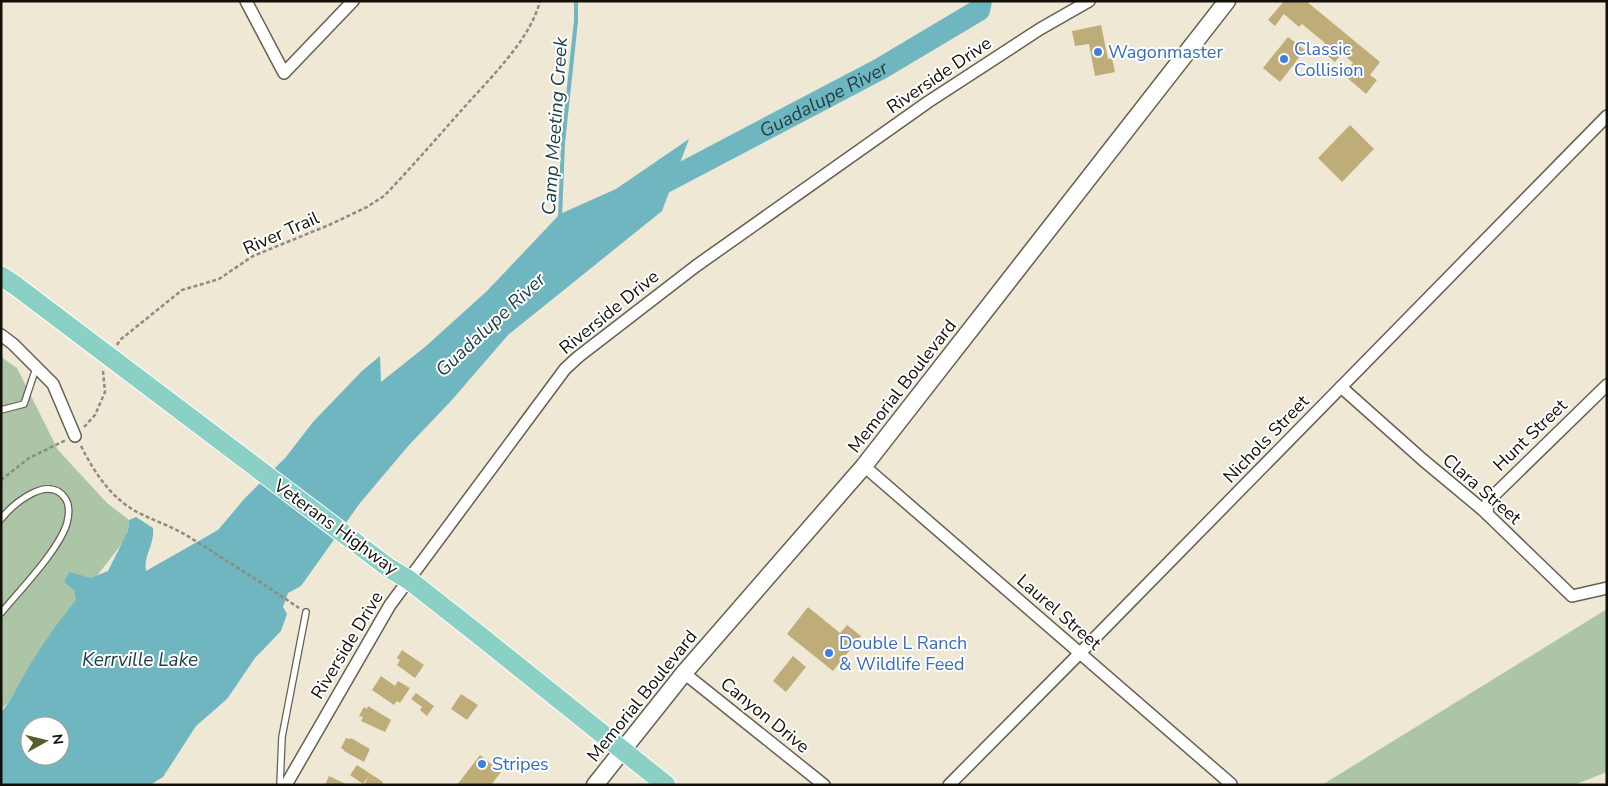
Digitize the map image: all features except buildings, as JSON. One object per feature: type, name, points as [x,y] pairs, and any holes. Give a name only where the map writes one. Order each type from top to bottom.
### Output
[{"type":"main road","name":"Memorial Boulevard","points":[[595,785],[684,673],[864,466],[1227,1]]},
{"type":"main road","name":"Veterans Highway","points":[[8,281],[389,568],[408,580],[666,785]]},
{"type":"street","points":[[246,1],[284,73],[353,1]]},
{"type":"street","name":"Riverside Drive","points":[[286,785],[390,605],[565,369],[592,344],[696,266],[928,102],[1040,29],[1089,1]]},
{"type":"street","name":"Nichols Street","points":[[948,785],[1607,116]]},
{"type":"street","points":[[1,336],[13,344],[53,384],[75,436]]},
{"type":"street","name":"Hunt Street","points":[[1486,514],[1488,501],[1607,385]]},
{"type":"street","name":"Clara Street","points":[[1341,387],[1486,514],[1572,596],[1607,588]]},
{"type":"street","name":"Laurel Street","points":[[864,466],[1231,784]]},
{"type":"street","name":"Canyon Drive","points":[[684,673],[824,785]]},
{"type":"lane","points":[[1,410],[24,404],[36,368]]},
{"type":"lane","points":[[1,519],[24,498],[44,490],[53,489],[62,493],[67,501],[69,512],[67,524],[52,550],[1,612]]},
{"type":"lane","points":[[280,785],[282,737],[306,612]]},
{"type":"path","name":"River Trail","points":[[116,346],[120,340],[182,290],[219,279],[253,256],[329,225],[384,196],[496,72],[524,36],[538,10],[540,1]]},
{"type":"path","points":[[1,480],[29,458],[75,436],[95,415],[105,392],[103,366]]},
{"type":"path","points":[[75,436],[91,466],[114,495],[138,512],[184,534],[291,603]]},
{"type":"green space","points":[[1,357],[17,368],[58,450],[107,503],[129,520],[127,537],[38,652],[10,701],[1,709]]},
{"type":"green space","points":[[1607,609],[1607,772],[1574,785],[1322,785]]},
{"type":"water","name":"Kerrville Lake","points":[[689,139],[662,211],[508,335],[451,401],[409,445],[360,503],[301,586],[288,593],[283,607],[287,614],[281,631],[255,658],[227,699],[196,726],[163,777],[150,785],[1,785],[1,712],[40,648],[76,600],[74,590],[64,582],[69,572],[91,578],[108,571],[128,531],[129,520],[136,517],[153,528],[146,560],[146,571],[218,530],[245,498],[286,457],[313,422],[362,371],[380,356],[381,382],[425,347],[487,291],[560,214],[616,189]]},
{"type":"waterway","name":"Camp Meeting Creek","points":[[560,218],[563,143],[576,21],[576,1]]},
{"type":"waterway","name":"Guadalupe River","points":[[648,191],[880,69],[979,10],[981,1]]},
{"type":"place","name":"Wagonmaster","points":[[1098,52]]},
{"type":"place","name":"Classic Collision","points":[[1284,59]]},
{"type":"place","name":"Double L Ranch & Wildlife Feed","points":[[829,653]]},
{"type":"place","name":"Stripes","points":[[482,764]]}]
